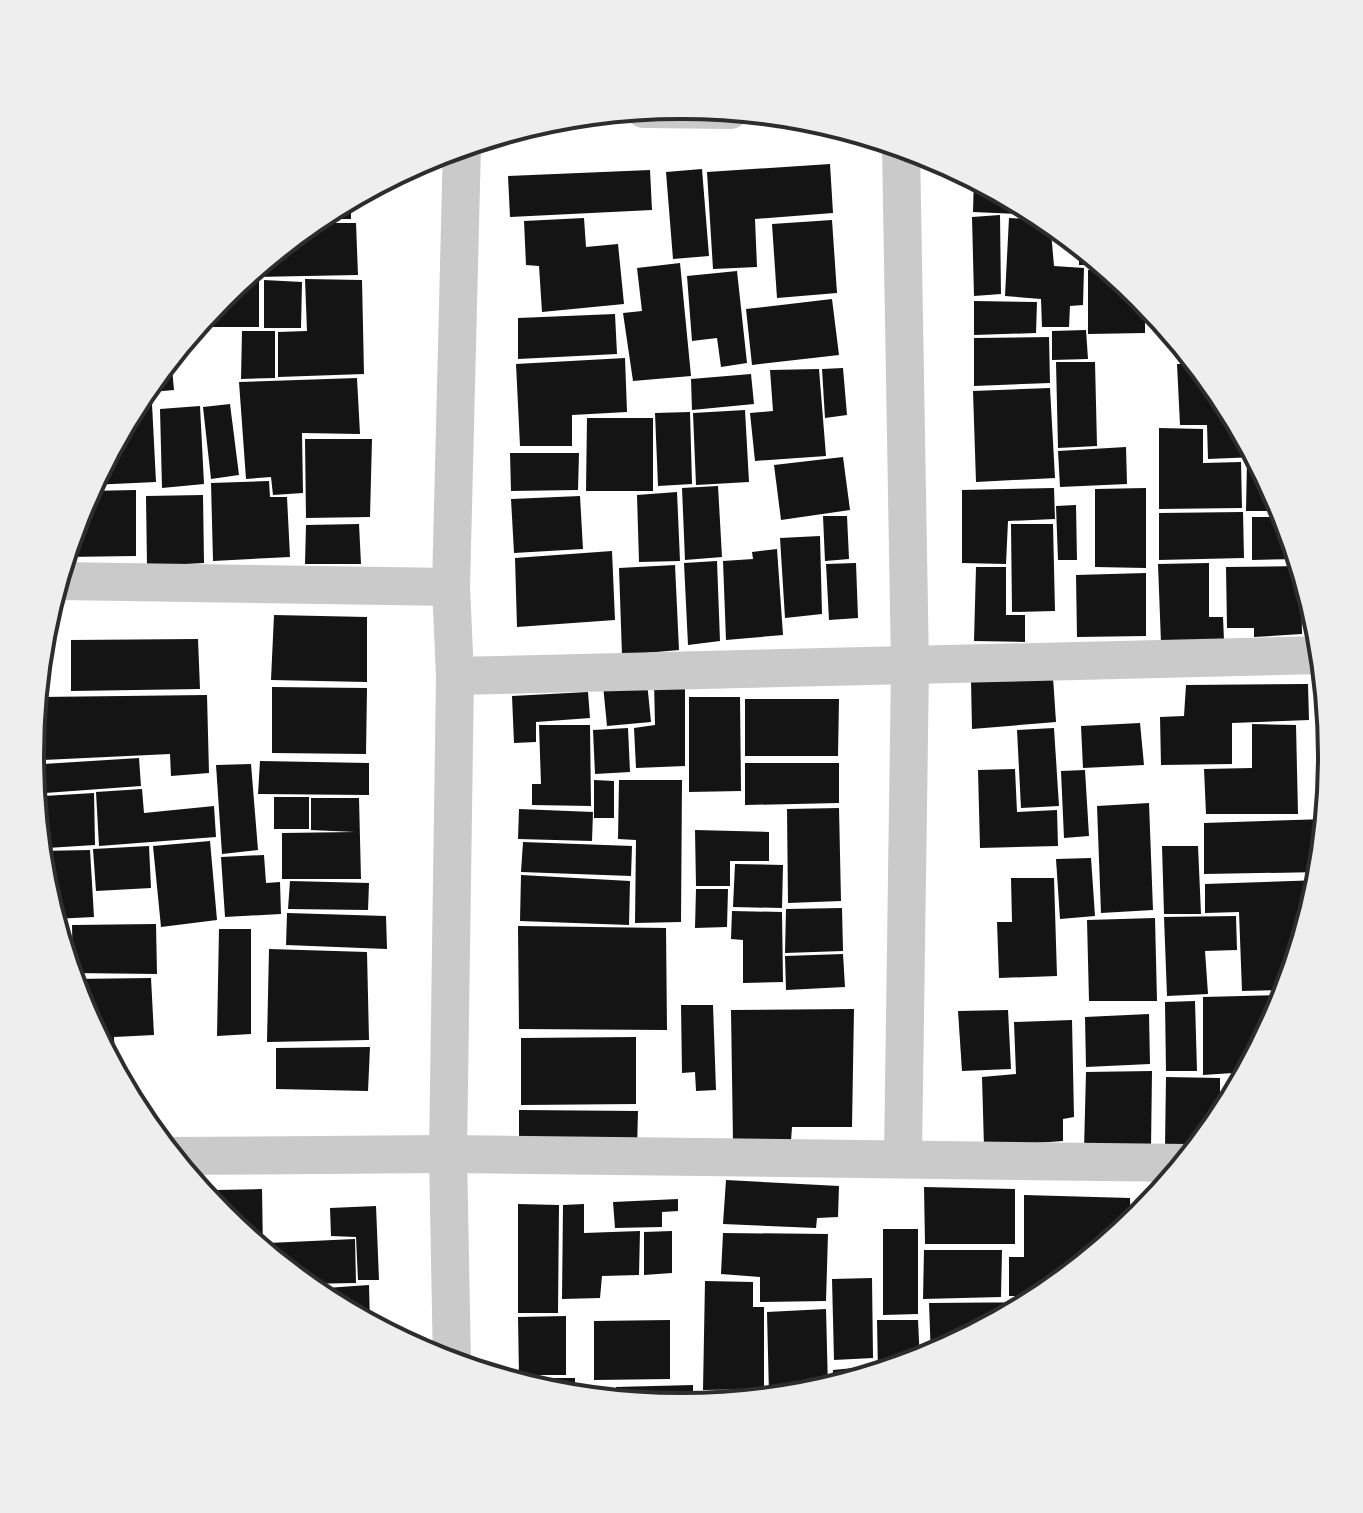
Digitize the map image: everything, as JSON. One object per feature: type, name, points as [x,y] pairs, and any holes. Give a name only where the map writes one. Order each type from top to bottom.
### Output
[{"type":"street","points":[[452,1350],[448,1154],[455,676],[451,587],[462,159]]},
{"type":"street","points":[[901,159],[910,667],[903,1157]]},
{"type":"street","points":[[69,581],[451,587]]},
{"type":"street","points":[[455,676],[1311,655]]},
{"type":"street","points":[[185,1156],[903,1157],[1173,1163]]},
{"type":"building","points":[[830,164],[833,213],[755,219],[757,267],[713,269],[707,172]]},
{"type":"building","points":[[702,169],[709,256],[673,259],[666,172]]},
{"type":"building","points":[[650,170],[652,210],[510,217],[508,176]]},
{"type":"building","points":[[974,190],[1016,214],[973,212]]},
{"type":"building","points":[[351,211],[351,219],[338,219]]},
{"type":"building","points":[[1000,215],[1001,294],[974,296],[972,217]]},
{"type":"building","points":[[584,218],[586,247],[618,244],[624,304],[542,312],[539,266],[526,265],[524,221]]},
{"type":"building","points":[[1009,218],[1024,219],[1052,237],[1054,266],[1084,268],[1083,305],[1070,306],[1069,327],[1042,327],[1041,299],[1005,296]]},
{"type":"building","points":[[832,220],[837,293],[777,298],[772,224]]},
{"type":"building","points":[[332,223],[356,223],[358,275],[261,277]]},
{"type":"building","points":[[680,263],[691,376],[633,381],[623,313],[642,311],[637,268]]},
{"type":"building","points":[[1088,270],[1093,270],[1102,277],[1145,319],[1145,333],[1088,334]]},
{"type":"building","points":[[737,271],[747,363],[721,367],[717,338],[692,341],[687,276]]},
{"type":"building","points":[[305,279],[362,280],[364,374],[278,377],[278,332],[307,331]]},
{"type":"building","points":[[259,280],[259,327],[211,327]]},
{"type":"building","points":[[264,280],[302,282],[301,328],[264,328]]},
{"type":"building","points":[[832,299],[839,355],[752,365],[746,309]]},
{"type":"building","points":[[974,301],[1037,302],[1036,333],[974,335]]},
{"type":"building","points":[[615,314],[617,354],[518,359],[518,318]]},
{"type":"building","points":[[1086,330],[1088,359],[1052,360],[1052,331]]},
{"type":"building","points":[[242,331],[275,331],[275,378],[241,379]]},
{"type":"building","points":[[1049,337],[1050,383],[974,386],[974,338]]},
{"type":"building","points":[[625,358],[627,412],[572,415],[572,446],[520,446],[516,364]]},
{"type":"building","points":[[1056,362],[1095,362],[1097,446],[1058,448]]},
{"type":"building","points":[[1177,364],[1184,364],[1212,402],[1244,457],[1208,459],[1207,425],[1180,425]]},
{"type":"building","points":[[843,368],[847,415],[825,418],[822,369]]},
{"type":"building","points":[[819,369],[826,456],[755,461],[750,413],[773,411],[770,370]]},
{"type":"building","points":[[172,373],[174,390],[159,391]]},
{"type":"building","points":[[751,374],[754,404],[692,410],[691,379]]},
{"type":"building","points":[[357,378],[360,434],[302,433],[303,493],[273,495],[271,477],[246,479],[239,382]]},
{"type":"building","points":[[1050,388],[1055,478],[976,482],[973,391]]},
{"type":"building","points":[[150,404],[156,482],[106,484],[129,438]]},
{"type":"building","points":[[230,404],[239,475],[211,479],[203,407]]},
{"type":"building","points":[[200,406],[204,484],[162,488],[160,409]]},
{"type":"building","points":[[745,410],[749,482],[696,485],[693,413]]},
{"type":"building","points":[[690,412],[692,484],[658,486],[655,413]]},
{"type":"building","points":[[587,418],[653,418],[653,491],[586,491]]},
{"type":"building","points":[[1159,428],[1203,429],[1203,463],[1241,462],[1242,508],[1159,509]]},
{"type":"building","points":[[305,439],[372,439],[370,517],[306,518]]},
{"type":"building","points":[[1126,447],[1127,484],[1060,487],[1058,451]]},
{"type":"building","points":[[510,453],[579,453],[578,490],[511,491]]},
{"type":"building","points":[[843,457],[850,510],[781,520],[774,465]]},
{"type":"building","points":[[1247,463],[1269,511],[1246,511]]},
{"type":"building","points":[[269,481],[270,497],[287,497],[290,557],[213,561],[211,483]]},
{"type":"building","points":[[718,486],[722,557],[685,560],[682,488]]},
{"type":"building","points":[[1054,488],[1055,519],[1008,521],[1006,564],[962,563],[962,490]]},
{"type":"building","points":[[1146,488],[1146,568],[1095,567],[1095,489]]},
{"type":"building","points":[[136,490],[136,556],[77,557],[103,491]]},
{"type":"building","points":[[677,492],[680,561],[639,562],[637,495]]},
{"type":"building","points":[[203,495],[204,563],[147,566],[146,496]]},
{"type":"building","points":[[580,496],[583,549],[514,553],[511,499]]},
{"type":"building","points":[[1076,505],[1077,560],[1058,560],[1056,506]]},
{"type":"building","points":[[1243,512],[1244,558],[1159,560],[1159,513]]},
{"type":"building","points":[[823,516],[847,516],[849,559],[825,561]]},
{"type":"building","points":[[1252,517],[1272,517],[1287,559],[1252,560]]},
{"type":"building","points":[[359,524],[361,564],[305,564],[306,525]]},
{"type":"building","points":[[1011,524],[1053,524],[1055,611],[1012,612]]},
{"type":"building","points":[[820,536],[822,614],[785,618],[780,538]]},
{"type":"building","points":[[777,549],[783,635],[726,640],[723,561],[753,559],[752,552]]},
{"type":"building","points":[[612,551],[615,620],[517,627],[515,558]]},
{"type":"building","points":[[717,561],[720,641],[688,645],[684,563]]},
{"type":"building","points":[[856,563],[858,618],[829,620],[826,564]]},
{"type":"building","points":[[1209,563],[1209,617],[1223,617],[1224,640],[1161,643],[1158,564]]},
{"type":"building","points":[[675,565],[679,650],[622,655],[619,568]]},
{"type":"building","points":[[1289,566],[1302,611],[1302,634],[1254,637],[1254,628],[1227,628],[1226,567]]},
{"type":"building","points":[[976,567],[1006,567],[1006,615],[1025,615],[1025,642],[974,641]]},
{"type":"building","points":[[1146,573],[1146,636],[1077,637],[1076,575]]},
{"type":"building","points":[[274,615],[367,617],[367,682],[271,680]]},
{"type":"building","points":[[198,639],[200,689],[71,691],[71,640]]},
{"type":"building","points":[[1053,677],[1056,722],[972,729],[971,681]]},
{"type":"building","points":[[685,680],[685,766],[636,768],[634,728],[655,725],[654,681]]},
{"type":"building","points":[[647,682],[651,722],[607,726],[603,685]]},
{"type":"building","points":[[1308,684],[1309,720],[1232,723],[1232,764],[1161,765],[1160,717],[1184,716],[1186,685]]},
{"type":"building","points":[[272,687],[367,688],[366,754],[272,753]]},
{"type":"building","points":[[588,692],[590,718],[536,722],[536,742],[514,743],[512,696]]},
{"type":"building","points":[[207,695],[209,773],[171,776],[170,754],[44,760],[47,697]]},
{"type":"building","points":[[689,697],[740,697],[741,791],[689,792]]},
{"type":"building","points":[[745,699],[839,699],[838,756],[745,756]]},
{"type":"building","points":[[1140,723],[1144,765],[1083,768],[1081,726]]},
{"type":"building","points":[[1252,724],[1296,725],[1298,814],[1206,814],[1204,769],[1252,768]]},
{"type":"building","points":[[539,725],[590,725],[591,806],[532,805],[532,784],[541,784]]},
{"type":"building","points":[[628,728],[630,772],[595,774],[593,730]]},
{"type":"building","points":[[1054,728],[1059,806],[1021,808],[1017,730]]},
{"type":"building","points":[[139,758],[141,786],[45,793],[44,764]]},
{"type":"building","points":[[260,761],[369,763],[369,795],[258,794]]},
{"type":"building","points":[[745,763],[839,763],[839,803],[745,805]]},
{"type":"building","points":[[251,764],[258,850],[222,854],[216,765]]},
{"type":"building","points":[[1015,769],[1017,812],[1057,810],[1058,846],[980,848],[978,770]]},
{"type":"building","points":[[1085,770],[1089,836],[1064,838],[1061,771]]},
{"type":"building","points":[[594,780],[614,781],[614,818],[594,818]]},
{"type":"building","points":[[619,780],[682,780],[681,922],[635,923],[636,840],[618,839]]},
{"type":"building","points":[[142,789],[144,813],[214,806],[216,837],[99,846],[96,792]]},
{"type":"building","points":[[94,793],[95,845],[50,848],[45,796]]},
{"type":"building","points":[[274,797],[309,797],[309,829],[274,829]]},
{"type":"building","points":[[311,798],[359,798],[361,879],[282,879],[282,833],[355,832],[311,830]]},
{"type":"building","points":[[1149,803],[1153,910],[1101,913],[1097,806]]},
{"type":"building","points":[[839,808],[841,901],[788,903],[787,809]]},
{"type":"building","points":[[519,809],[593,812],[592,841],[518,839]]},
{"type":"building","points":[[1316,819],[1308,872],[1204,874],[1204,823]]},
{"type":"building","points":[[695,830],[769,832],[769,861],[730,861],[730,886],[696,886]]},
{"type":"building","points":[[210,841],[217,920],[161,927],[153,846]]},
{"type":"building","points":[[523,842],[632,846],[631,876],[521,872]]},
{"type":"building","points":[[149,846],[151,888],[96,891],[93,849]]},
{"type":"building","points":[[1162,846],[1198,846],[1201,914],[1164,914]]},
{"type":"building","points":[[90,850],[94,917],[65,918],[51,851]]},
{"type":"building","points":[[264,855],[266,883],[280,882],[281,914],[225,917],[221,857]]},
{"type":"building","points":[[1091,858],[1095,916],[1060,919],[1056,859]]},
{"type":"building","points":[[735,864],[783,865],[782,908],[733,907]]},
{"type":"building","points":[[521,875],[630,881],[629,925],[520,921]]},
{"type":"building","points":[[1011,878],[1054,878],[1057,976],[999,978],[997,922],[1012,922]]},
{"type":"building","points":[[1307,880],[1274,990],[1242,991],[1239,912],[1205,913],[1205,884]]},
{"type":"building","points":[[290,881],[369,883],[368,910],[288,909]]},
{"type":"building","points":[[696,889],[728,889],[727,927],[695,928]]},
{"type":"building","points":[[842,908],[843,951],[785,953],[786,909]]},
{"type":"building","points":[[732,911],[782,912],[783,982],[743,983],[743,940],[731,939]]},
{"type":"building","points":[[287,913],[386,916],[387,949],[286,945]]},
{"type":"building","points":[[1236,916],[1237,950],[1205,951],[1208,994],[1167,996],[1164,917]]},
{"type":"building","points":[[1155,918],[1157,1001],[1089,1001],[1087,920]]},
{"type":"building","points":[[156,924],[157,974],[83,973],[72,942],[72,925]]},
{"type":"building","points":[[518,926],[666,928],[667,1030],[519,1029]]},
{"type":"building","points":[[219,929],[251,929],[251,1034],[217,1036]]},
{"type":"building","points":[[269,949],[367,952],[369,1040],[267,1042]]},
{"type":"building","points":[[843,954],[845,987],[786,990],[785,956]]},
{"type":"building","points":[[151,978],[154,1035],[114,1037],[114,1047],[85,979]]},
{"type":"building","points":[[1272,995],[1235,1073],[1203,1075],[1203,997]]},
{"type":"building","points":[[1195,1001],[1197,1071],[1166,1071],[1165,1002]]},
{"type":"building","points":[[681,1005],[713,1005],[716,1090],[696,1091],[695,1072],[682,1073]]},
{"type":"building","points":[[854,1009],[852,1127],[792,1127],[791,1141],[733,1142],[731,1010]]},
{"type":"building","points":[[1008,1010],[1011,1069],[962,1071],[958,1011]]},
{"type":"building","points":[[1149,1014],[1150,1064],[1086,1067],[1085,1017]]},
{"type":"building","points":[[1072,1020],[1074,1117],[1063,1119],[1063,1141],[984,1147],[982,1077],[1016,1074],[1014,1022]]},
{"type":"building","points":[[636,1037],[636,1104],[521,1105],[521,1038]]},
{"type":"building","points":[[370,1047],[368,1091],[276,1089],[276,1048]]},
{"type":"building","points":[[1152,1071],[1151,1148],[1084,1150],[1086,1072]]},
{"type":"building","points":[[1166,1077],[1220,1078],[1220,1098],[1187,1145],[1165,1147]]},
{"type":"building","points":[[519,1110],[638,1111],[637,1150],[519,1151]]},
{"type":"building","points":[[726,1180],[839,1186],[838,1217],[817,1218],[816,1228],[723,1224]]},
{"type":"building","points":[[924,1187],[1015,1189],[1015,1244],[925,1244]]},
{"type":"building","points":[[262,1189],[263,1237],[231,1207],[216,1190]]},
{"type":"building","points":[[1024,1195],[1130,1198],[1130,1209],[1070,1262],[1021,1296],[1009,1296],[1009,1257],[1024,1257]]},
{"type":"building","points":[[678,1199],[678,1211],[662,1212],[662,1227],[615,1228],[613,1202]]},
{"type":"building","points":[[518,1204],[559,1205],[558,1313],[518,1313]]},
{"type":"building","points":[[584,1204],[584,1233],[640,1231],[639,1275],[602,1276],[600,1298],[562,1299],[563,1205]]},
{"type":"building","points":[[376,1206],[379,1280],[358,1280],[356,1237],[331,1236],[330,1208]]},
{"type":"building","points":[[883,1229],[918,1229],[918,1314],[883,1315]]},
{"type":"building","points":[[672,1231],[672,1273],[644,1275],[644,1232]]},
{"type":"building","points":[[723,1233],[828,1234],[826,1301],[760,1302],[760,1277],[721,1274]]},
{"type":"building","points":[[355,1239],[356,1283],[322,1284],[270,1243]]},
{"type":"building","points":[[924,1250],[1002,1250],[1001,1297],[923,1299]]},
{"type":"building","points":[[872,1278],[873,1358],[834,1360],[832,1279]]},
{"type":"building","points":[[705,1281],[753,1282],[753,1307],[764,1307],[764,1389],[703,1390]]},
{"type":"building","points":[[369,1285],[370,1312],[363,1309],[328,1288]]},
{"type":"building","points":[[1011,1302],[930,1343],[929,1303]]},
{"type":"building","points":[[826,1309],[828,1377],[769,1388],[767,1312]]},
{"type":"building","points":[[566,1316],[566,1375],[519,1372],[518,1317]]},
{"type":"building","points":[[670,1320],[670,1379],[594,1380],[594,1321]]},
{"type":"building","points":[[877,1320],[918,1320],[919,1347],[878,1362]]},
{"type":"building","points":[[862,1367],[833,1375],[833,1370]]},
{"type":"building","points":[[541,1378],[575,1378],[575,1385]]},
{"type":"building","points":[[693,1385],[693,1394],[640,1393],[616,1391],[616,1387]]}]
